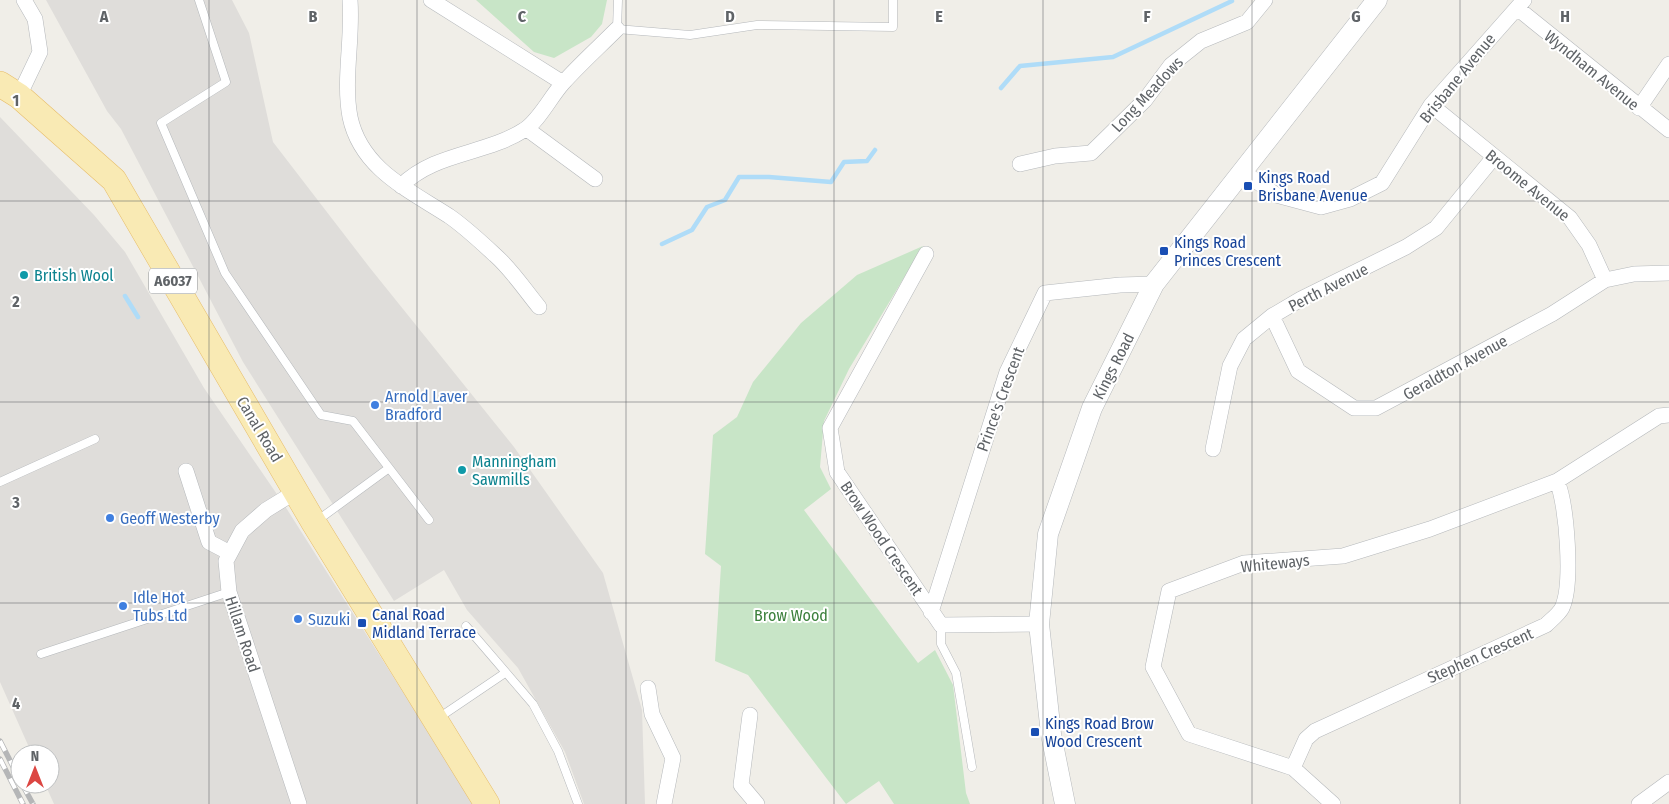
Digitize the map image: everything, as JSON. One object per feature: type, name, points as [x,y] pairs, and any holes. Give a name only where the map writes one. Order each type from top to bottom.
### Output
[{"type":"main road","name":"Canal Road","points":[[10,90],[114,180],[314,523],[488,804]]},
{"type":"street","points":[[10,90],[40,52],[34,19],[24,0]]},
{"type":"street","points":[[350,0],[352,26],[347,93],[350,119],[363,151],[390,179],[450,217],[498,257],[540,307]]},
{"type":"street","points":[[431,0],[562,83]]},
{"type":"street","name":"Long Meadows","points":[[1020,164],[1054,156],[1090,153],[1145,100],[1171,65],[1201,41],[1247,22],[1265,0]]},
{"type":"street","name":"Kings Road","points":[[1065,804],[1051,734],[1039,624],[1048,534],[1092,408],[1154,284],[1377,0]]},
{"type":"street","name":"Brisbane Avenue","points":[[1242,171],[1276,195],[1321,207],[1350,199],[1382,183],[1431,105],[1520,4]]},
{"type":"street","name":"Wyndham Avenue","points":[[1520,4],[1639,108],[1669,130]]},
{"type":"street","points":[[401,186],[412,174],[426,166],[507,139],[526,129],[562,83],[617,29]]},
{"type":"street","points":[[1639,108],[1669,64]]},
{"type":"street","name":"Broome Avenue","points":[[1431,105],[1570,218],[1589,245],[1605,280]]},
{"type":"street","points":[[526,129],[595,179]]},
{"type":"street","name":"Perth Avenue","points":[[1213,449],[1230,366],[1244,339],[1272,316],[1406,247],[1436,228],[1494,157]]},
{"type":"street","name":"Brow Wood Crescent","points":[[926,254],[830,428],[837,472],[941,625]]},
{"type":"street","name":"Geraldton Avenue","points":[[1272,316],[1298,371],[1354,408],[1376,408],[1552,314],[1605,280],[1634,274],[1669,273]]},
{"type":"street","name":"Prince's Crescent","points":[[931,612],[1007,372],[1045,293],[1120,285],[1154,284]]},
{"type":"street","name":"Whiteways","points":[[1333,804],[1293,768],[1189,734],[1154,667],[1169,591],[1244,563],[1343,556],[1430,530],[1557,481],[1659,416],[1669,415]]},
{"type":"street","points":[[186,471],[209,542],[230,553]]},
{"type":"street","name":"Stephen Crescent","points":[[1293,768],[1306,740],[1315,731],[1546,625],[1562,609],[1568,580],[1564,497],[1557,481]]},
{"type":"street","name":"Hillam Road","points":[[297,491],[266,510],[242,531],[226,561],[229,592],[298,804]]},
{"type":"street","points":[[941,625],[1039,624]]},
{"type":"street","points":[[648,688],[652,714],[673,758],[664,804]]},
{"type":"street","points":[[750,715],[741,785],[757,804]]},
{"type":"street","points":[[1639,804],[1668,788]]},
{"type":"lane","points":[[199,0],[226,82],[161,124],[225,273],[321,415],[353,422],[430,520]]},
{"type":"lane","points":[[618,0],[617,29],[690,35],[757,25],[893,27],[893,0]]},
{"type":"lane","points":[[0,482],[95,438]]},
{"type":"lane","points":[[314,523],[389,468]]},
{"type":"lane","points":[[41,654],[229,592]]},
{"type":"lane","points":[[941,625],[941,644],[956,673],[972,767]]},
{"type":"lane","points":[[466,626],[533,704],[558,751],[578,804]]},
{"type":"lane","points":[[436,720],[505,673]]},
{"type":"shaded area","name":"Arnold Laver Bradford","points":[[46,0],[232,0],[249,33],[273,142],[370,268],[514,447],[603,573],[642,710],[645,804],[584,804],[565,752],[518,668],[467,610],[444,570],[394,601],[243,362],[121,129],[107,111]]},
{"type":"shaded area","points":[[0,117],[94,215],[125,252],[204,388],[283,503],[474,804],[54,804],[50,794],[60,794],[60,744],[28,744],[0,682]]},
{"type":"green space","points":[[476,0],[607,0],[602,24],[591,37],[554,58],[534,52]]},
{"type":"green space","name":"Brow Wood","points":[[923,246],[849,369],[824,421],[820,467],[831,489],[804,510],[918,663],[935,650],[953,685],[966,793],[970,804],[894,804],[879,781],[846,804],[748,675],[715,661],[721,566],[705,554],[713,435],[737,417],[753,382],[801,323],[857,275]]},
{"type":"waterway","points":[[1001,88],[1020,66],[1113,57],[1232,1]]},
{"type":"waterway","points":[[662,244],[692,230],[707,207],[725,200],[739,177],[769,177],[831,182],[844,162],[867,161],[875,150]]},
{"type":"waterway","points":[[125,296],[138,317]]},
{"type":"railway","points":[[0,741],[10,760]]},
{"type":"railway","points":[[0,759],[23,804]]},
{"type":"railway","points":[[28,794],[33,804]]},
{"type":"place","name":"Kings Road Brisbane Avenue","points":[[1248,186]]},
{"type":"place","name":"Kings Road Princes Crescent","points":[[1164,251]]},
{"type":"place","name":"British Wool","points":[[24,275]]},
{"type":"place","name":"Arnold Laver Bradford","points":[[375,405]]},
{"type":"place","name":"Manningham Sawmills","points":[[462,470]]},
{"type":"place","name":"Geoff Westerby","points":[[110,518]]},
{"type":"place","name":"Idle Hot Tubs Ltd","points":[[123,606]]},
{"type":"place","name":"Suzuki","points":[[298,619]]},
{"type":"place","name":"Canal Road Midland Terrace","points":[[362,623]]},
{"type":"place","name":"Kings Road Brow Wood Crescent","points":[[1035,732]]}]
